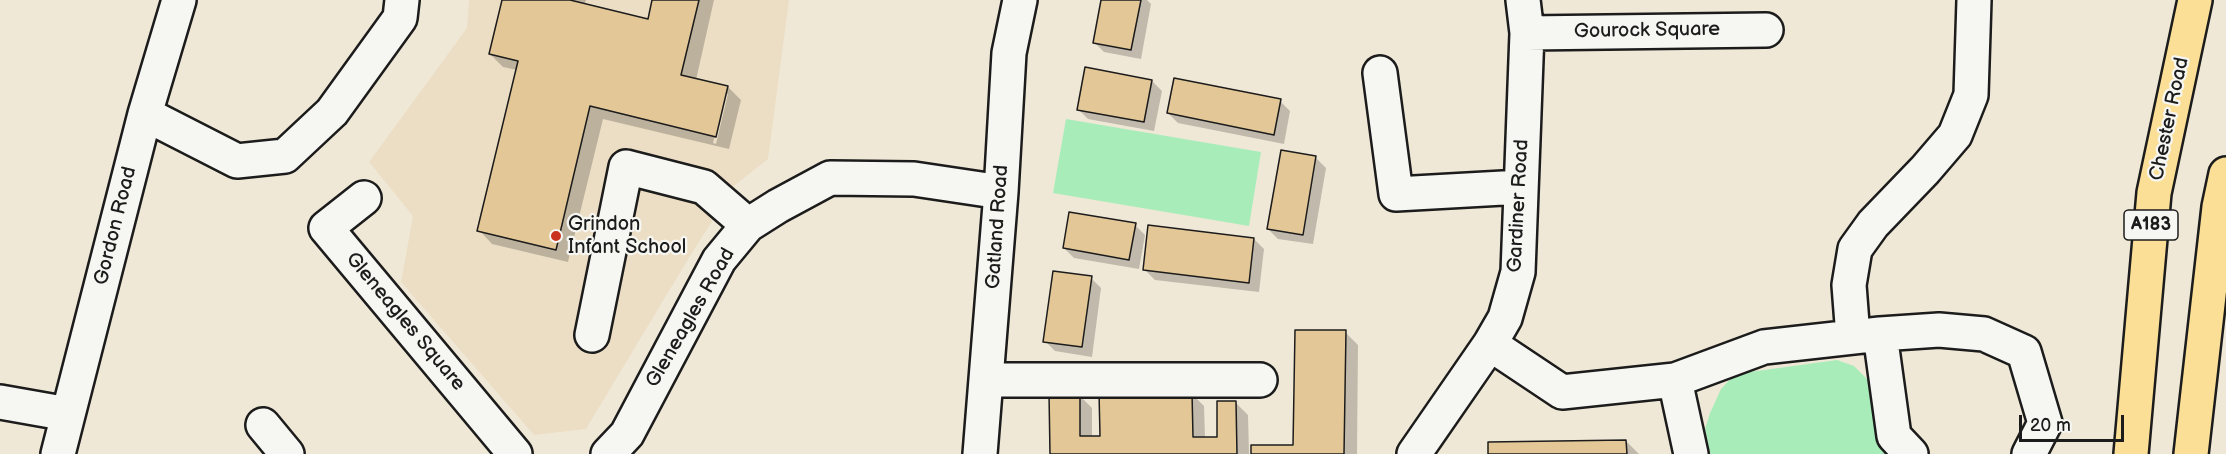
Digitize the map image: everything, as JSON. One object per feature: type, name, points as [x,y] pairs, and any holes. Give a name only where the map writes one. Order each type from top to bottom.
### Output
[{"type":"main road","name":"Chester Road","points":[[2131,454],[2154,193],[2195,0]]},
{"type":"main road","points":[[2191,454],[2219,207],[2226,174]]},
{"type":"street","name":"Gordon Road","points":[[58,454],[145,114],[179,0]]},
{"type":"street","points":[[145,114],[237,161],[285,156],[332,112],[400,18],[402,0]]},
{"type":"street","name":"Gatland Road","points":[[981,454],[1009,53],[1020,0]]},
{"type":"street","name":"Gardiner Road","points":[[1414,454],[1490,344],[1505,318],[1518,272],[1527,33],[1523,0]]},
{"type":"street","points":[[1911,454],[1894,436],[1866,335],[1849,285],[1855,249],[1873,224],[1955,135],[1971,95],[1974,0]]},
{"type":"street","name":"Gourock Square","points":[[1527,33],[1766,30]]},
{"type":"street","points":[[1380,73],[1396,194],[1521,187]]},
{"type":"street","points":[[592,335],[626,167],[704,187],[748,225]]},
{"type":"street","name":"Gleneagles Road","points":[[608,454],[627,434],[719,260],[748,225],[830,178],[914,179],[1001,192]]},
{"type":"street","name":"Gleneagles Square","points":[[364,198],[326,228],[515,454]]},
{"type":"street","points":[[1490,344],[1562,392],[1675,380],[1764,347],[1866,335],[1939,330],[1984,334],[2024,352],[2045,423],[2029,454]]},
{"type":"street","points":[[986,380],[1260,380]]},
{"type":"street","points":[[1675,380],[1691,454]]},
{"type":"street","points":[[0,402],[68,414]]},
{"type":"street","points":[[263,425],[287,454]]},
{"type":"shaded area","name":"Grindon Infant School","points":[[469,0],[789,0],[768,159],[735,185],[586,429],[534,435],[401,282],[413,216],[369,162],[467,28]]},
{"type":"green space","points":[[1066,119],[1261,152],[1249,226],[1053,193]]},
{"type":"green space","points":[[1837,360],[1854,366],[1868,380],[1877,431],[1888,454],[1710,454],[1705,429],[1710,413],[1721,389],[1735,374]]},
{"type":"building","points":[[502,0],[570,0],[648,19],[652,0],[699,0],[681,75],[728,86],[716,137],[590,106],[556,250],[477,231],[518,61],[489,54]]},
{"type":"building","points":[[1101,0],[1141,0],[1131,50],[1093,43]]},
{"type":"building","points":[[1085,67],[1152,80],[1144,122],[1077,110]]},
{"type":"building","points":[[1174,78],[1281,99],[1274,135],[1167,113]]},
{"type":"building","points":[[1281,150],[1316,156],[1303,235],[1267,229]]},
{"type":"building","points":[[1069,212],[1136,223],[1129,260],[1063,248]]},
{"type":"building","points":[[1148,225],[1254,238],[1249,283],[1143,270]]},
{"type":"building","points":[[1053,271],[1092,276],[1082,347],[1043,342]]},
{"type":"building","points":[[1295,330],[1346,330],[1344,454],[1251,454],[1251,445],[1293,445]]},
{"type":"building","points":[[1099,392],[1192,392],[1193,437],[1217,437],[1217,401],[1236,401],[1237,454],[1050,454],[1049,393],[1080,393],[1080,436],[1100,436]]},
{"type":"building","points":[[1626,440],[1627,454],[1488,454],[1488,442]]},
{"type":"place","name":"Grindon Infant School","points":[[556,236]]}]
